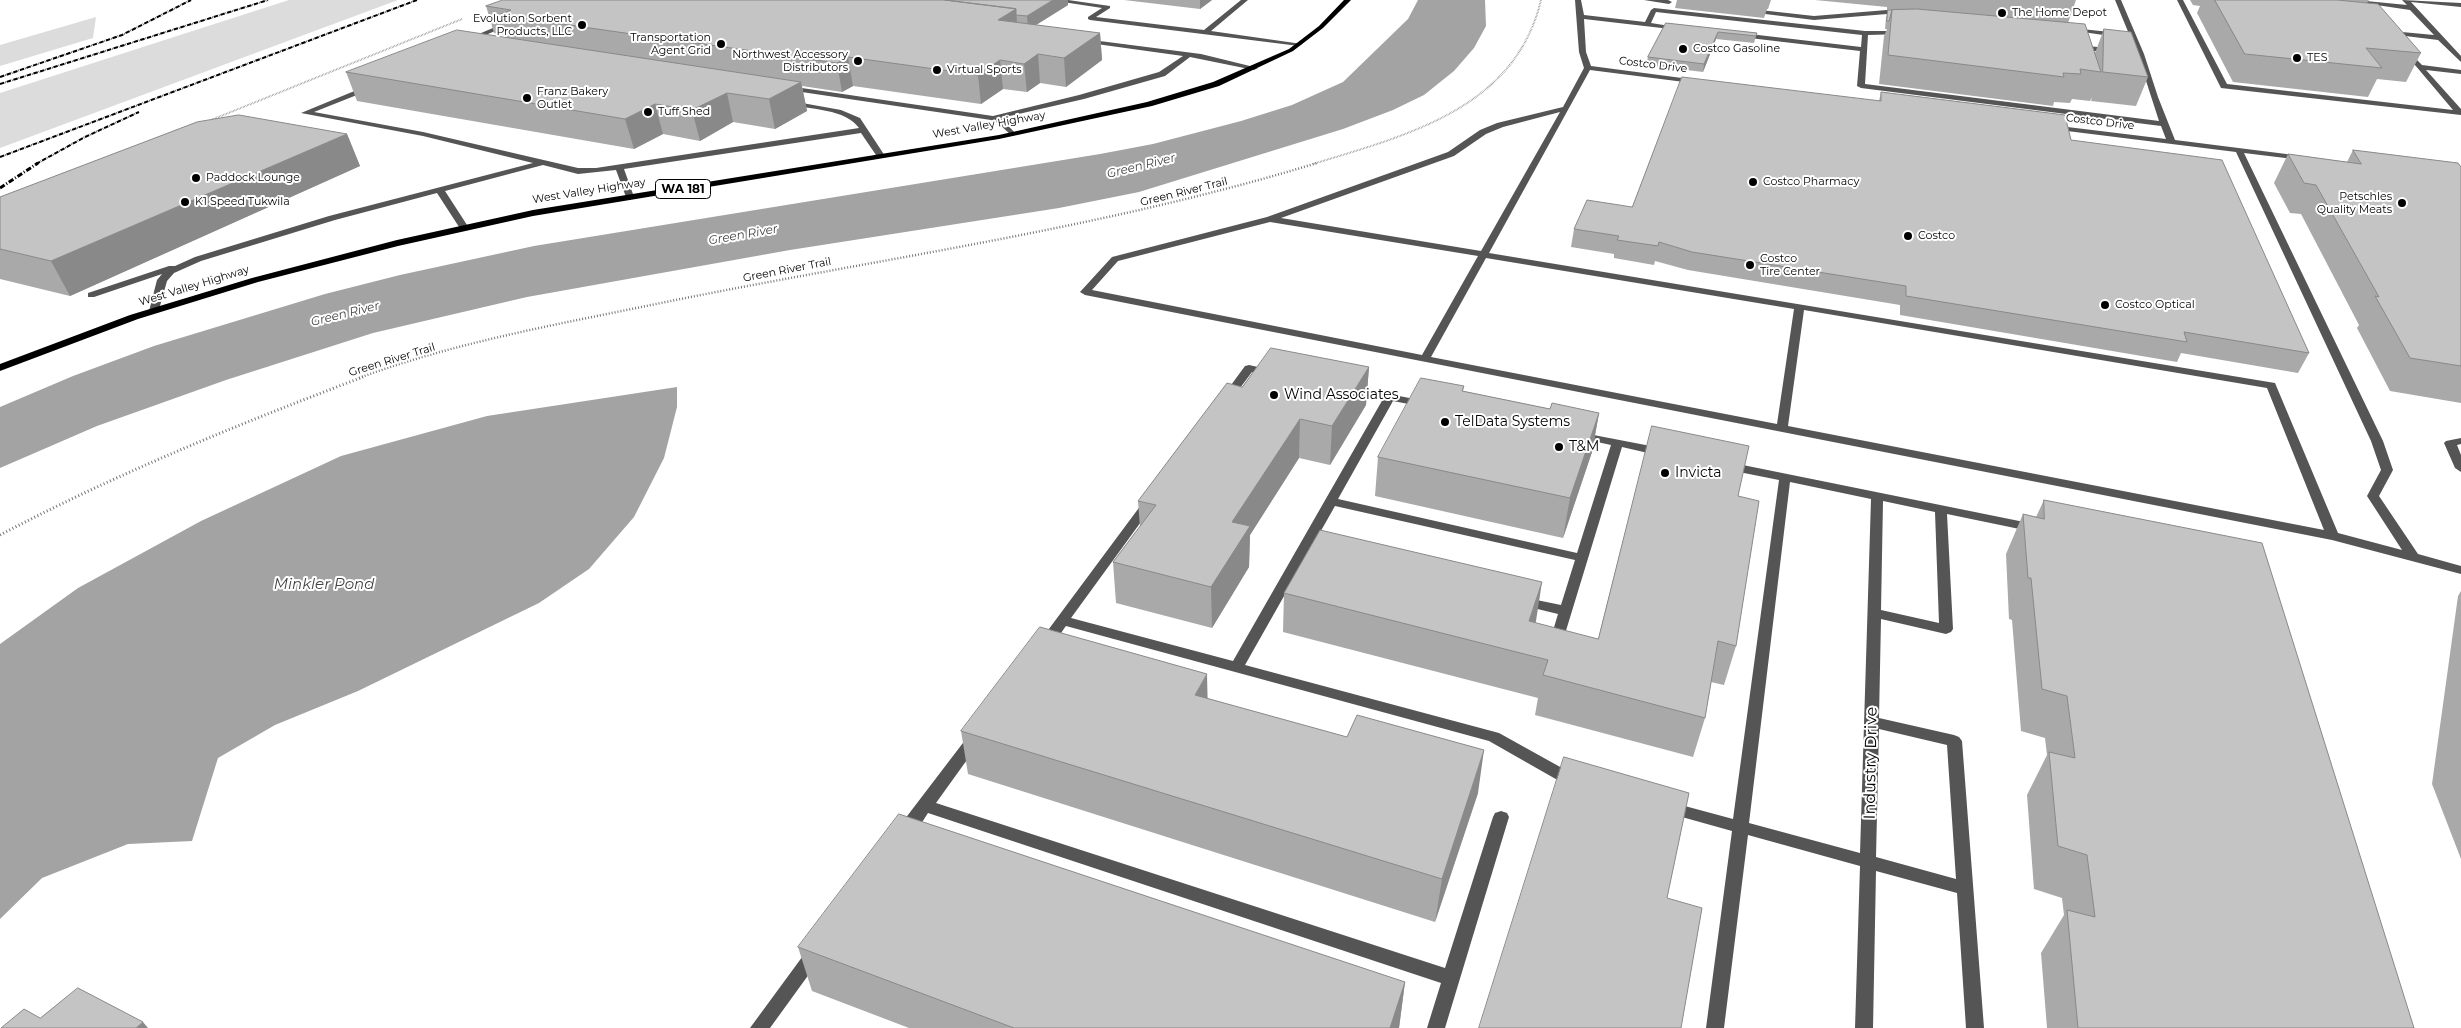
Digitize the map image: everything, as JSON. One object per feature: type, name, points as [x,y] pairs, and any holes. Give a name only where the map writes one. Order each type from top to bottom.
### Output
[{"type":"main road","name":"West Valley Highway","points":[[0,368],[154,311],[255,280],[398,243],[533,213],[1012,134],[1149,104],[1216,84],[1254,68],[1299,44],[1321,27],[1348,0]]},
{"type":"street","points":[[1053,0],[1108,7],[1090,18],[1299,44]]},
{"type":"street","points":[[1205,33],[1245,0]]},
{"type":"street","points":[[1425,359],[1588,68],[1581,57],[1582,17],[1578,0]]},
{"type":"street","points":[[1647,0],[1676,3]]},
{"type":"street","points":[[2118,0],[2141,54],[2154,98],[2172,143]]},
{"type":"street","points":[[2180,0],[2224,86],[2460,113]]},
{"type":"street","points":[[2405,0],[2461,6]]},
{"type":"street","points":[[2405,0],[2461,60]]},
{"type":"street","points":[[2364,2],[2413,8]]},
{"type":"street","points":[[2364,2],[2371,10]]},
{"type":"street","points":[[2184,8],[2194,9]]},
{"type":"street","points":[[1647,24],[1654,10],[1865,33],[1909,32]]},
{"type":"street","points":[[1745,11],[1814,18],[1887,12],[1910,14]]},
{"type":"street","points":[[1582,17],[1686,29]]},
{"type":"street","points":[[485,45],[470,39],[514,21]]},
{"type":"street","points":[[2066,30],[2134,37]]},
{"type":"street","points":[[2397,40],[2389,31],[2441,38]]},
{"type":"street","points":[[1865,33],[1861,86],[2166,124]]},
{"type":"street","points":[[1736,34],[1864,49]]},
{"type":"street","points":[[1071,39],[1188,55],[1254,68]]},
{"type":"street","points":[[2067,46],[2141,54]]},
{"type":"street","points":[[2403,47],[2460,113]]},
{"type":"street","points":[[2451,50],[2461,51]]},
{"type":"street","points":[[993,118],[1081,97],[1162,74],[1188,55]]},
{"type":"street","name":"Costco Drive","points":[[1588,68],[1705,83]]},
{"type":"street","points":[[2421,68],[2461,72]]},
{"type":"street","points":[[378,83],[305,113],[423,134],[578,171],[596,172],[864,130]]},
{"type":"street","points":[[778,87],[993,118],[1001,121],[1012,134]]},
{"type":"street","points":[[783,102],[838,112],[857,120],[881,156]]},
{"type":"street","points":[[1566,108],[1500,125],[1483,132],[1451,154],[1270,219],[1115,259],[1085,292],[2333,536],[2461,570]]},
{"type":"street","name":"Costco Drive","points":[[2046,127],[2307,158]]},
{"type":"street","points":[[2239,151],[2377,441],[2387,470],[2373,496],[2413,557]]},
{"type":"street","points":[[91,295],[314,223],[543,162]]},
{"type":"street","points":[[619,168],[630,197]]},
{"type":"street","points":[[440,190],[464,228]]},
{"type":"street","points":[[1270,219],[2271,385],[2333,536]]},
{"type":"street","points":[[154,311],[162,280],[171,271],[198,259]]},
{"type":"street","points":[[1782,429],[1799,306]]},
{"type":"street","points":[[1220,408],[1249,368],[1286,376]]},
{"type":"street","points":[[1334,386],[1437,406]]},
{"type":"street","points":[[1237,667],[1309,550],[1332,501],[1390,397]]},
{"type":"street","points":[[1560,432],[1673,454]]},
{"type":"street","points":[[2461,441],[2450,443],[2461,468]]},
{"type":"street","points":[[1552,655],[1617,443]]},
{"type":"street","points":[[1710,462],[2048,531]]},
{"type":"street","points":[[1715,1028],[1785,477]]},
{"type":"street","points":[[1034,658],[1156,494]]},
{"type":"street","name":"Industry Drive","points":[[1864,1028],[1877,497]]},
{"type":"street","points":[[1332,501],[1582,558]]},
{"type":"street","points":[[1874,613],[1946,629],[1941,510]]},
{"type":"street","points":[[1508,598],[1566,612]]},
{"type":"street","points":[[1062,620],[1494,738],[1570,781],[1589,786]]},
{"type":"street","points":[[1872,722],[1954,741],[1975,1028]]},
{"type":"street","points":[[895,845],[982,728]]},
{"type":"street","points":[[1655,804],[1965,888]]},
{"type":"street","points":[[924,805],[1452,978]]},
{"type":"street","points":[[1436,1028],[1501,817]]},
{"type":"street","points":[[759,1028],[824,940]]},
{"type":"path","name":"Green River Trail","points":[[0,535],[78,493],[247,419],[405,363],[534,330],[726,291],[1125,216],[1230,190],[1366,147],[1426,123],[1468,102],[1499,79],[1516,62],[1527,42],[1535,24],[1541,0]]},
{"type":"path","points":[[203,124],[465,18]]},
{"type":"shaded area","points":[[289,0],[398,0],[0,148],[0,93]]},
{"type":"shaded area","points":[[96,17],[93,38],[0,66],[0,45]]},
{"type":"water","name":"Green River","points":[[1418,0],[1485,0],[1486,26],[1474,48],[1454,71],[1424,95],[1393,110],[1343,129],[1139,192],[1059,208],[790,250],[527,297],[373,333],[226,380],[97,426],[0,468],[0,407],[73,376],[154,346],[325,294],[400,275],[534,246],[1100,154],[1153,144],[1241,121],[1292,105],[1343,82],[1408,19]]},
{"type":"water","name":"Minkler Pond","points":[[677,387],[677,407],[664,458],[634,517],[589,569],[539,603],[358,691],[275,725],[218,758],[192,841],[128,844],[42,878],[0,919],[0,644],[78,588],[201,521],[341,456],[487,416]]},
{"type":"building","points":[[503,0],[945,0],[1016,9],[998,20],[1100,33],[1064,58],[1038,54],[1024,64],[1000,60],[978,75],[848,57],[837,63],[498,15],[511,10],[486,6]]},
{"type":"building","points":[[945,0],[1053,0],[1027,16],[1016,15],[1016,9]]},
{"type":"building","points":[[2215,0],[2337,0],[2378,4],[2421,53],[2366,48],[2382,68],[2245,54]]},
{"type":"building","points":[[1917,9],[2085,24],[2101,72],[2080,69],[2081,74],[2063,73],[2064,77],[1888,55],[1892,10]]},
{"type":"building","points":[[1888,10],[1892,10],[1889,21],[1887,21]]},
{"type":"building","name":"Costco Gasoline","points":[[1666,23],[1757,33],[1756,36],[1718,32],[1704,64],[1648,57]]},
{"type":"building","points":[[2104,29],[2131,32],[2148,77],[2103,72]]},
{"type":"building","points":[[457,30],[801,82],[769,99],[727,93],[692,110],[655,104],[625,119],[346,72]]},
{"type":"building","name":"Costco","points":[[1682,77],[1881,101],[1881,92],[2065,115],[2071,140],[2222,160],[2309,353],[2184,332],[2187,342],[1906,296],[1906,286],[1692,252],[1659,242],[1658,246],[1617,240],[1619,236],[1574,229],[1587,200],[1632,207]]},
{"type":"building","points":[[239,115],[347,134],[51,261],[0,249],[0,197],[197,122]]},
{"type":"building","points":[[2353,150],[2458,163],[2461,167],[2461,366],[2410,358],[2375,296],[2379,297],[2316,185],[2304,183],[2288,154],[2361,164]]},
{"type":"building","points":[[1271,348],[1369,367],[1332,426],[1300,419],[1232,522],[1250,526],[1211,587],[1113,562],[1156,505],[1138,501],[1227,383],[1242,387]]},
{"type":"building","points":[[1421,378],[1464,386],[1462,391],[1550,409],[1552,403],[1599,413],[1570,498],[1378,457]]},
{"type":"building","points":[[1652,426],[1749,446],[1738,496],[1759,501],[1736,646],[1718,641],[1705,718],[1543,675],[1548,660],[1284,593],[1320,530],[1542,582],[1529,621],[1598,639]]},
{"type":"building","points":[[2044,500],[2262,543],[2414,1028],[2078,1028],[2067,910],[2095,917],[2087,855],[2058,846],[2049,752],[2075,758],[2067,696],[2042,689],[2031,578],[2028,578],[2023,514],[2044,519]]},
{"type":"building","points":[[1040,627],[1207,674],[1195,695],[1347,737],[1357,715],[1484,750],[1442,879],[961,731]]},
{"type":"building","points":[[1564,757],[1689,793],[1667,898],[1702,908],[1681,1028],[1479,1028]]},
{"type":"building","points":[[899,814],[1405,982],[1390,1028],[1014,1028],[798,947]]},
{"type":"building","points":[[78,988],[143,1022],[136,1028],[1,1028],[24,1009],[40,1018]]},
{"type":"railway","points":[[0,77],[122,35],[191,0]]},
{"type":"railway","points":[[0,84],[268,0]]},
{"type":"railway","points":[[0,157],[417,0]]},
{"type":"railway","points":[[36,164],[85,137],[139,112]]},
{"type":"railway","points":[[0,188],[38,163]]},
{"type":"place","name":"The Home Depot","points":[[2002,13]]},
{"type":"place","name":"Evolution Sorbent Products, LLC","points":[[582,25]]},
{"type":"place","name":"Transportation Agent Grid","points":[[721,44]]},
{"type":"place","name":"Costco Gasoline","points":[[1683,49]]},
{"type":"place","name":"TES","points":[[2297,58]]},
{"type":"place","name":"Northwest Accessory Distributors","points":[[858,61]]},
{"type":"place","name":"Virtual Sports","points":[[937,70]]},
{"type":"place","name":"Franz Bakery Outlet","points":[[527,98]]},
{"type":"place","name":"Tuff Shed","points":[[648,112]]},
{"type":"place","name":"Paddock Lounge","points":[[196,178]]},
{"type":"place","name":"Costco Pharmacy","points":[[1753,182]]},
{"type":"place","name":"K1 Speed Tukwila","points":[[185,202]]},
{"type":"place","name":"Petschles Quality Meats","points":[[2402,203]]},
{"type":"place","name":"Costco","points":[[1908,236]]},
{"type":"place","name":"Costco Tire Center","points":[[1750,265]]},
{"type":"place","name":"Costco Optical","points":[[2105,305]]},
{"type":"place","name":"Wind Associates","points":[[1274,395]]},
{"type":"place","name":"TelData Systems","points":[[1445,422]]},
{"type":"place","name":"T&M","points":[[1559,447]]},
{"type":"place","name":"Invicta","points":[[1665,473]]}]
